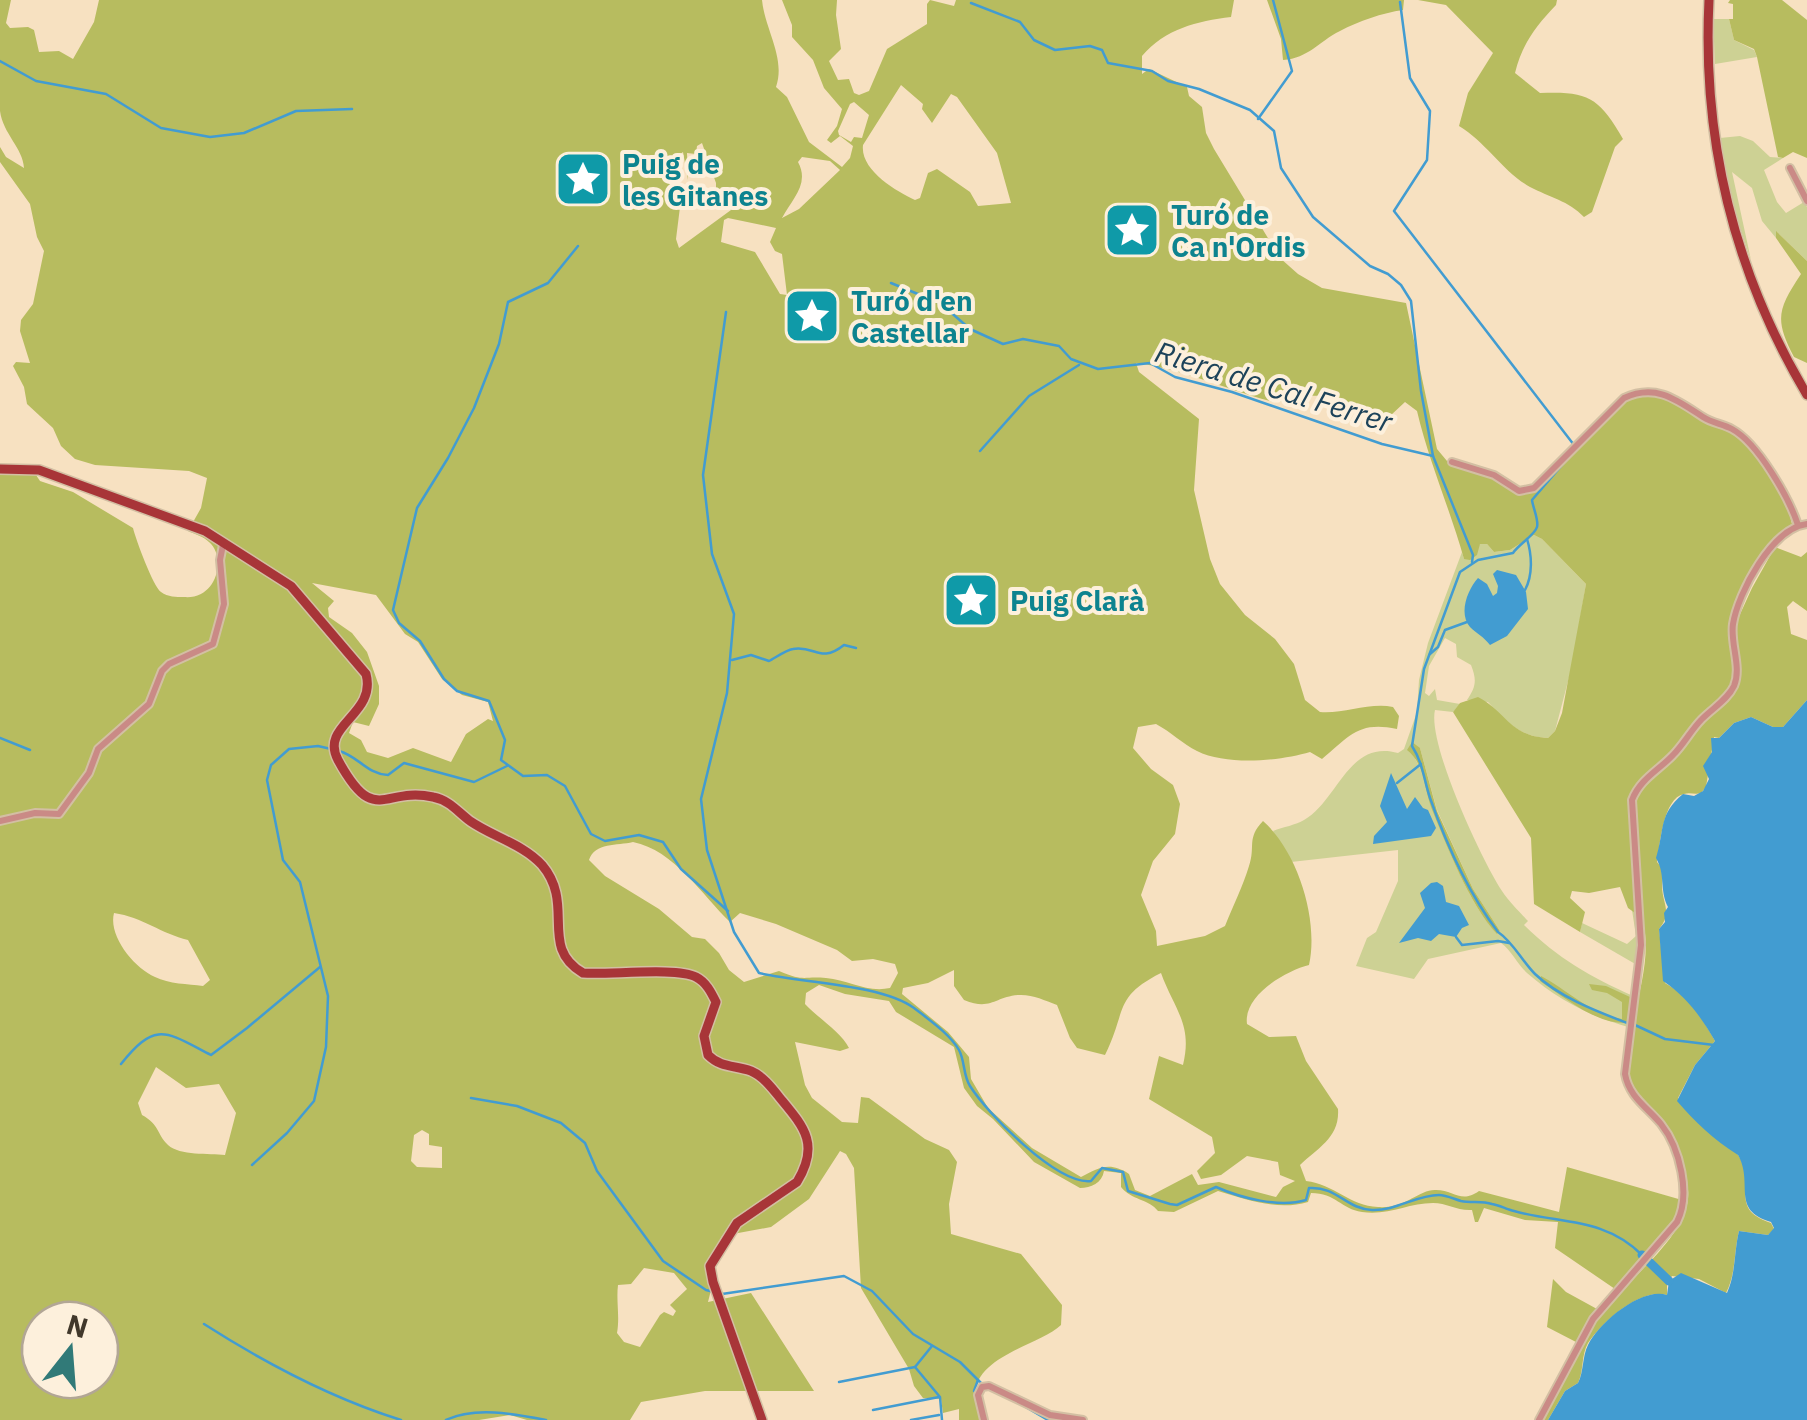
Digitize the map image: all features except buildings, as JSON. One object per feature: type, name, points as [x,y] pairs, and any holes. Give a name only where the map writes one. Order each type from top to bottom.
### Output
[{"type":"main road","points":[[1709,0],[1709,96],[1728,210],[1758,300],[1807,395]]},
{"type":"main road","points":[[0,469],[39,470],[205,530],[291,586],[366,674],[366,700],[341,728],[334,745],[336,757],[364,795],[378,802],[422,795],[445,801],[540,864],[560,907],[561,955],[582,973],[683,974],[700,979],[716,1002],[704,1036],[708,1054],[722,1066],[759,1076],[805,1128],[809,1141],[797,1182],[737,1223],[710,1266],[712,1282],[762,1420]]},
{"type":"street","points":[[1790,168],[1806,198]]},
{"type":"street","points":[[1452,462],[1528,490],[1624,398],[1642,392],[1667,394],[1708,420],[1731,428],[1748,442],[1791,502],[1802,525],[1781,535],[1770,547],[1737,609],[1732,634],[1736,677],[1732,690],[1700,721],[1675,754],[1639,786],[1632,800],[1641,945],[1625,1074],[1632,1094],[1666,1132],[1684,1194],[1678,1222],[1593,1318],[1540,1420]]},
{"type":"street","points":[[0,822],[35,814],[59,814],[89,774],[98,748],[149,704],[162,671],[213,644],[224,604],[220,560],[224,545]]},
{"type":"street","points":[[984,1420],[978,1400],[986,1386],[1050,1415],[1083,1420]]},
{"type":"green space","points":[[0,0],[11,0],[6,23],[10,28],[34,30],[39,52],[59,51],[73,59],[94,22],[99,0],[762,0],[777,55],[776,87],[787,97],[809,142],[842,167],[853,146],[840,136],[831,143],[827,140],[842,109],[824,88],[813,60],[792,37],[792,25],[782,0],[837,0],[841,49],[829,61],[838,80],[849,79],[854,93],[859,95],[869,91],[887,49],[927,24],[930,0],[954,6],[956,0],[1234,0],[1231,17],[1182,28],[1151,47],[1142,56],[1142,74],[1149,69],[1187,87],[1189,96],[1202,107],[1206,133],[1214,149],[1280,258],[1298,274],[1322,288],[1406,303],[1437,449],[1447,461],[1524,491],[1538,490],[1557,465],[1624,400],[1661,395],[1735,431],[1765,460],[1788,491],[1786,500],[1792,524],[1765,551],[1749,576],[1735,611],[1735,677],[1739,685],[1736,623],[1775,547],[1801,557],[1807,552],[1807,611],[1793,601],[1787,607],[1791,634],[1807,640],[1807,700],[1783,727],[1751,717],[1734,723],[1719,738],[1714,737],[1706,787],[1701,793],[1677,797],[1671,804],[1657,862],[1662,868],[1666,913],[1659,929],[1665,983],[1688,1001],[1715,1041],[1695,1065],[1678,1098],[1691,1114],[1734,1149],[1744,1168],[1750,1211],[1774,1229],[1768,1235],[1739,1231],[1726,1293],[1699,1279],[1672,1276],[1667,1295],[1645,1297],[1612,1317],[1588,1343],[1578,1383],[1565,1391],[1548,1420],[1543,1420],[1597,1318],[1679,1224],[1687,1207],[1688,1190],[1671,1132],[1636,1091],[1630,1077],[1631,1037],[1645,957],[1642,918],[1628,908],[1620,887],[1589,893],[1572,891],[1570,898],[1585,912],[1580,932],[1534,904],[1531,838],[1453,712],[1460,703],[1478,697],[1516,728],[1548,738],[1562,713],[1586,584],[1534,535],[1510,550],[1494,552],[1487,544],[1480,544],[1477,555],[1464,559],[1417,411],[1405,402],[1390,416],[1371,420],[1330,398],[1311,396],[1274,402],[1136,363],[1139,372],[1199,419],[1194,490],[1210,559],[1220,584],[1245,615],[1275,639],[1294,664],[1305,700],[1320,712],[1384,706],[1393,707],[1399,716],[1397,729],[1373,727],[1355,732],[1322,759],[1310,752],[1269,760],[1223,759],[1197,751],[1156,724],[1138,727],[1133,748],[1151,769],[1173,785],[1180,804],[1175,834],[1153,861],[1141,895],[1156,931],[1157,946],[1205,936],[1225,926],[1249,866],[1253,838],[1263,821],[1296,868],[1308,908],[1311,947],[1309,965],[1268,986],[1252,1004],[1247,1024],[1269,1037],[1296,1036],[1306,1061],[1338,1109],[1332,1135],[1300,1165],[1306,1181],[1368,1206],[1388,1207],[1430,1191],[1462,1196],[1479,1191],[1559,1212],[1567,1167],[1682,1200],[1672,1226],[1615,1289],[1555,1248],[1558,1222],[1525,1220],[1484,1208],[1475,1222],[1472,1210],[1438,1203],[1371,1213],[1320,1194],[1311,1193],[1308,1202],[1286,1205],[1218,1191],[1174,1212],[1158,1211],[1125,1191],[1121,1187],[1121,1173],[1104,1171],[1095,1184],[1080,1188],[1034,1162],[977,1106],[964,1088],[954,1047],[896,1012],[889,1001],[819,985],[806,993],[805,1004],[849,1048],[840,1051],[795,1042],[812,1098],[842,1122],[858,1123],[861,1097],[869,1098],[925,1139],[949,1150],[957,1162],[949,1204],[951,1234],[1021,1254],[1062,1305],[1061,1325],[985,1371],[975,1396],[982,1420],[959,1420],[959,1409],[943,1413],[941,1399],[923,1398],[861,1288],[854,1168],[840,1151],[809,1199],[771,1227],[722,1236],[707,1268],[712,1286],[708,1302],[751,1293],[814,1391],[705,1391],[641,1402],[630,1420],[527,1420],[510,1415],[479,1420],[0,1420],[0,474],[12,471],[36,475],[40,481],[73,492],[133,528],[154,581],[166,595],[195,596],[204,592],[218,567],[209,542],[188,531],[201,508],[207,478],[189,471],[95,465],[75,459],[61,446],[53,428],[27,404],[24,387],[13,366],[16,362],[30,363],[20,331],[21,320],[33,304],[44,251],[30,204],[0,162],[0,147],[6,157],[24,168],[0,111]],"holes":[[[901,85],[923,104],[922,109],[932,123],[951,94],[997,153],[1011,203],[978,206],[970,192],[937,169],[928,173],[920,198],[915,200],[873,171],[863,145]],[[854,102],[869,115],[862,138],[854,137],[851,142],[838,131],[850,104]],[[702,143],[716,193],[731,210],[679,248],[676,239],[681,199],[677,198],[666,160],[674,159],[679,180],[678,156],[683,152],[688,180],[687,153],[696,154]],[[802,157],[830,161],[840,170],[799,209],[782,218],[798,191],[798,162]],[[728,218],[776,228],[770,242],[782,254],[787,295],[780,294],[755,252],[721,242],[724,220]],[[312,583],[376,595],[405,634],[418,642],[442,679],[462,695],[488,702],[493,721],[488,719],[466,734],[451,762],[413,748],[388,758],[367,752],[361,740],[349,733],[353,722],[369,726],[379,704],[379,686],[367,652],[352,633],[329,617],[328,608],[334,601]],[[633,842],[662,854],[730,922],[740,913],[837,950],[852,961],[873,959],[895,964],[898,973],[890,988],[882,989],[826,978],[799,978],[779,971],[744,982],[729,970],[705,939],[692,937],[659,909],[605,876],[589,860],[601,847]],[[114,913],[188,940],[210,980],[203,986],[172,982],[147,973],[131,959],[115,931]],[[954,970],[954,986],[964,1000],[973,1003],[1033,996],[1057,1005],[1077,1048],[1105,1055],[1128,998],[1161,973],[1181,1017],[1185,1051],[1183,1065],[1159,1056],[1149,1099],[1212,1137],[1215,1153],[1197,1171],[1201,1179],[1221,1175],[1247,1156],[1278,1162],[1280,1175],[1295,1181],[1283,1187],[1276,1197],[1219,1182],[1198,1185],[1192,1174],[1150,1196],[1135,1190],[1129,1174],[1116,1168],[1099,1169],[1081,1177],[1032,1148],[988,1108],[971,1079],[969,1057],[948,1032],[902,994],[903,988],[928,983]],[[156,1067],[186,1088],[219,1084],[236,1113],[225,1155],[173,1149],[142,1115],[138,1103]],[[422,1130],[429,1134],[429,1145],[442,1147],[442,1168],[417,1167],[411,1161],[414,1135]],[[644,1268],[674,1273],[687,1289],[670,1305],[676,1311],[673,1316],[664,1312],[660,1315],[640,1347],[624,1342],[617,1333],[618,1285],[631,1284]]]},
{"type":"green space","points":[[1267,0],[1404,0],[1403,10],[1355,24],[1307,53],[1283,60],[1281,39]]},
{"type":"green space","points":[[1418,0],[1557,0],[1526,44],[1515,73],[1540,93],[1570,93],[1599,105],[1623,139],[1615,147],[1592,212],[1584,217],[1565,203],[1530,187],[1459,126],[1468,93],[1493,53],[1446,5]]},
{"type":"green space","points":[[1730,0],[1782,0],[1807,20],[1807,158],[1793,152],[1778,157],[1757,57],[1754,49],[1734,40]]},
{"type":"green space","points":[[1713,19],[1729,19],[1734,40],[1754,50],[1757,57],[1715,64]]},
{"type":"green space","points":[[1740,136],[1753,141],[1770,157],[1783,158],[1764,170],[1777,202],[1786,213],[1804,202],[1807,207],[1807,261],[1777,232],[1776,238],[1762,221],[1752,188],[1732,172],[1751,260],[1732,204],[1720,138]]},
{"type":"green space","points":[[1776,231],[1807,261],[1807,363],[1794,357],[1783,333],[1783,306],[1801,274],[1776,238]]},
{"type":"green space","points":[[1534,535],[1586,584],[1572,666],[1555,731],[1548,738],[1529,735],[1508,722],[1488,702],[1467,700],[1475,683],[1473,670],[1457,657],[1456,644],[1445,638],[1429,666],[1425,693],[1429,696],[1435,689],[1437,700],[1460,704],[1453,712],[1435,710],[1439,748],[1470,829],[1502,891],[1528,921],[1524,925],[1550,948],[1588,974],[1633,996],[1628,1027],[1563,999],[1527,973],[1501,943],[1428,959],[1414,979],[1356,966],[1398,881],[1398,850],[1291,862],[1273,831],[1301,822],[1316,811],[1355,763],[1367,755],[1404,749],[1417,712],[1419,680],[1428,643],[1462,552],[1464,559],[1480,544],[1487,544],[1494,552],[1510,550]],"holes":[[[1420,748],[1437,810],[1473,889],[1500,931],[1498,934],[1479,910],[1462,878],[1422,773],[1409,750]]]},
{"type":"green space","points":[[1412,742],[1420,748],[1437,811],[1473,889],[1500,931],[1497,934],[1477,908],[1451,856],[1420,768],[1407,750]]},
{"type":"green space","points":[[1632,910],[1639,929],[1637,965],[1580,932],[1582,923],[1627,944],[1636,936]]},
{"type":"green space","points":[[1541,976],[1590,1007],[1622,1019],[1622,1002],[1592,990],[1589,984],[1606,986],[1630,997],[1628,1023],[1605,1020],[1582,1009],[1540,981]]},
{"type":"green space","points":[[1553,1279],[1566,1292],[1597,1309],[1576,1342],[1547,1327]]},
{"type":"water","points":[[1497,570],[1516,575],[1526,592],[1528,609],[1507,636],[1490,645],[1470,627],[1465,608],[1478,578],[1487,584],[1493,596],[1497,593],[1493,574]]},
{"type":"water","points":[[1807,700],[1807,1420],[1548,1420],[1565,1391],[1578,1383],[1588,1345],[1611,1317],[1645,1296],[1667,1295],[1669,1281],[1681,1273],[1727,1293],[1739,1231],[1768,1235],[1774,1228],[1747,1203],[1738,1155],[1705,1130],[1677,1101],[1695,1065],[1715,1041],[1693,1008],[1663,981],[1659,929],[1668,907],[1656,858],[1670,809],[1683,794],[1694,796],[1703,791],[1709,779],[1703,766],[1712,752],[1711,738],[1719,738],[1734,723],[1751,717],[1783,727]]},
{"type":"water","points":[[1391,773],[1407,809],[1415,797],[1428,810],[1436,828],[1431,836],[1373,844],[1374,836],[1387,822],[1380,806]]},
{"type":"water","points":[[1437,882],[1443,886],[1446,902],[1459,906],[1469,925],[1456,937],[1439,934],[1431,941],[1418,938],[1399,943],[1425,908],[1420,893]]},
{"type":"waterway","points":[[1258,119],[1292,71],[1273,0]]},
{"type":"waterway","points":[[1400,2],[1410,78],[1430,111],[1427,160],[1394,211],[1574,445]]},
{"type":"waterway","points":[[971,3],[1020,22],[1034,40],[1055,50],[1090,46],[1102,50],[1108,63],[1152,71],[1168,81],[1199,89],[1250,110],[1274,131],[1281,168],[1313,217],[1370,266],[1401,285],[1411,301],[1433,456]]},
{"type":"waterway","points":[[0,61],[36,81],[106,94],[161,128],[210,137],[244,133],[296,111],[352,109]]},
{"type":"waterway","points":[[578,246],[548,283],[508,302],[499,344],[474,408],[417,508],[393,610],[399,623],[420,641],[444,679],[457,691],[489,701],[505,740],[501,760],[523,776],[547,775],[565,786],[591,834],[605,841],[639,835],[663,842],[681,869],[728,911]]},
{"type":"waterway","name":"Riera de Cal Ferrer","points":[[891,283],[940,303],[970,329],[1003,344],[1023,339],[1059,346],[1071,359],[1098,369],[1150,363],[1175,377],[1232,392],[1382,444],[1433,456],[1473,555],[1472,562]]},
{"type":"waterway","points":[[726,312],[703,475],[712,554],[734,614],[727,693],[701,799],[707,850],[734,932],[759,973],[862,989],[914,1008],[955,1044],[970,1086],[991,1113],[1042,1160],[1077,1179],[1091,1181],[1102,1168],[1123,1172],[1128,1191],[1177,1205],[1216,1187],[1248,1198],[1284,1203],[1306,1200],[1309,1188],[1319,1188],[1372,1210],[1442,1195],[1597,1228],[1642,1255]]},
{"type":"waterway","points":[[980,451],[1029,396],[1079,365]]},
{"type":"waterway","points":[[1568,458],[1532,500],[1536,530],[1513,553],[1478,560],[1460,572],[1424,669],[1412,746],[1451,850],[1498,932],[1530,969],[1555,990],[1627,1023]]},
{"type":"waterway","points":[[1525,590],[1531,565],[1527,539]]},
{"type":"waterway","points":[[1430,654],[1438,647],[1445,630],[1467,622]]},
{"type":"waterway","points":[[732,660],[751,655],[769,661],[793,649],[823,654],[844,645],[856,648]]},
{"type":"waterway","points":[[0,738],[30,750]]},
{"type":"waterway","points":[[252,1165],[314,1101],[326,1047],[328,996],[300,882],[283,860],[267,780],[271,765],[289,749],[331,749]]},
{"type":"waterway","points":[[339,751],[374,772],[388,775],[404,763],[474,782],[507,766]]},
{"type":"waterway","points":[[1397,783],[1421,764]]},
{"type":"waterway","points":[[1456,937],[1462,945],[1509,943]]},
{"type":"waterway","points":[[121,1064],[144,1041],[162,1034],[211,1055],[320,967]]},
{"type":"waterway","points":[[1635,1025],[1665,1039],[1714,1045]]},
{"type":"waterway","points":[[471,1098],[517,1106],[561,1123],[585,1143],[597,1171],[663,1261],[714,1292]]},
{"type":"waterway","points":[[1642,1255],[1669,1281]]},
{"type":"waterway","points":[[722,1294],[844,1276],[872,1291],[913,1334],[960,1362],[981,1383]]},
{"type":"waterway","points":[[204,1324],[299,1378],[401,1420]]},
{"type":"waterway","points":[[932,1346],[915,1367],[940,1397],[942,1420]]},
{"type":"waterway","points":[[839,1382],[915,1367]]},
{"type":"waterway","points":[[974,1391],[978,1380]]},
{"type":"waterway","points":[[873,1410],[939,1397]]},
{"type":"waterway","points":[[1024,1406],[1048,1420]]},
{"type":"waterway","points":[[446,1420],[482,1412],[546,1420]]},
{"type":"waterway","points":[[911,1420],[939,1415]]},
{"type":"place","name":"Puig de les Gitanes","points":[[583,179]]},
{"type":"place","name":"Turó de Ca n'Ordis","points":[[1132,230]]},
{"type":"place","name":"Turó d'en Castellar","points":[[812,316]]},
{"type":"place","name":"Puig Clarà","points":[[971,600]]}]
